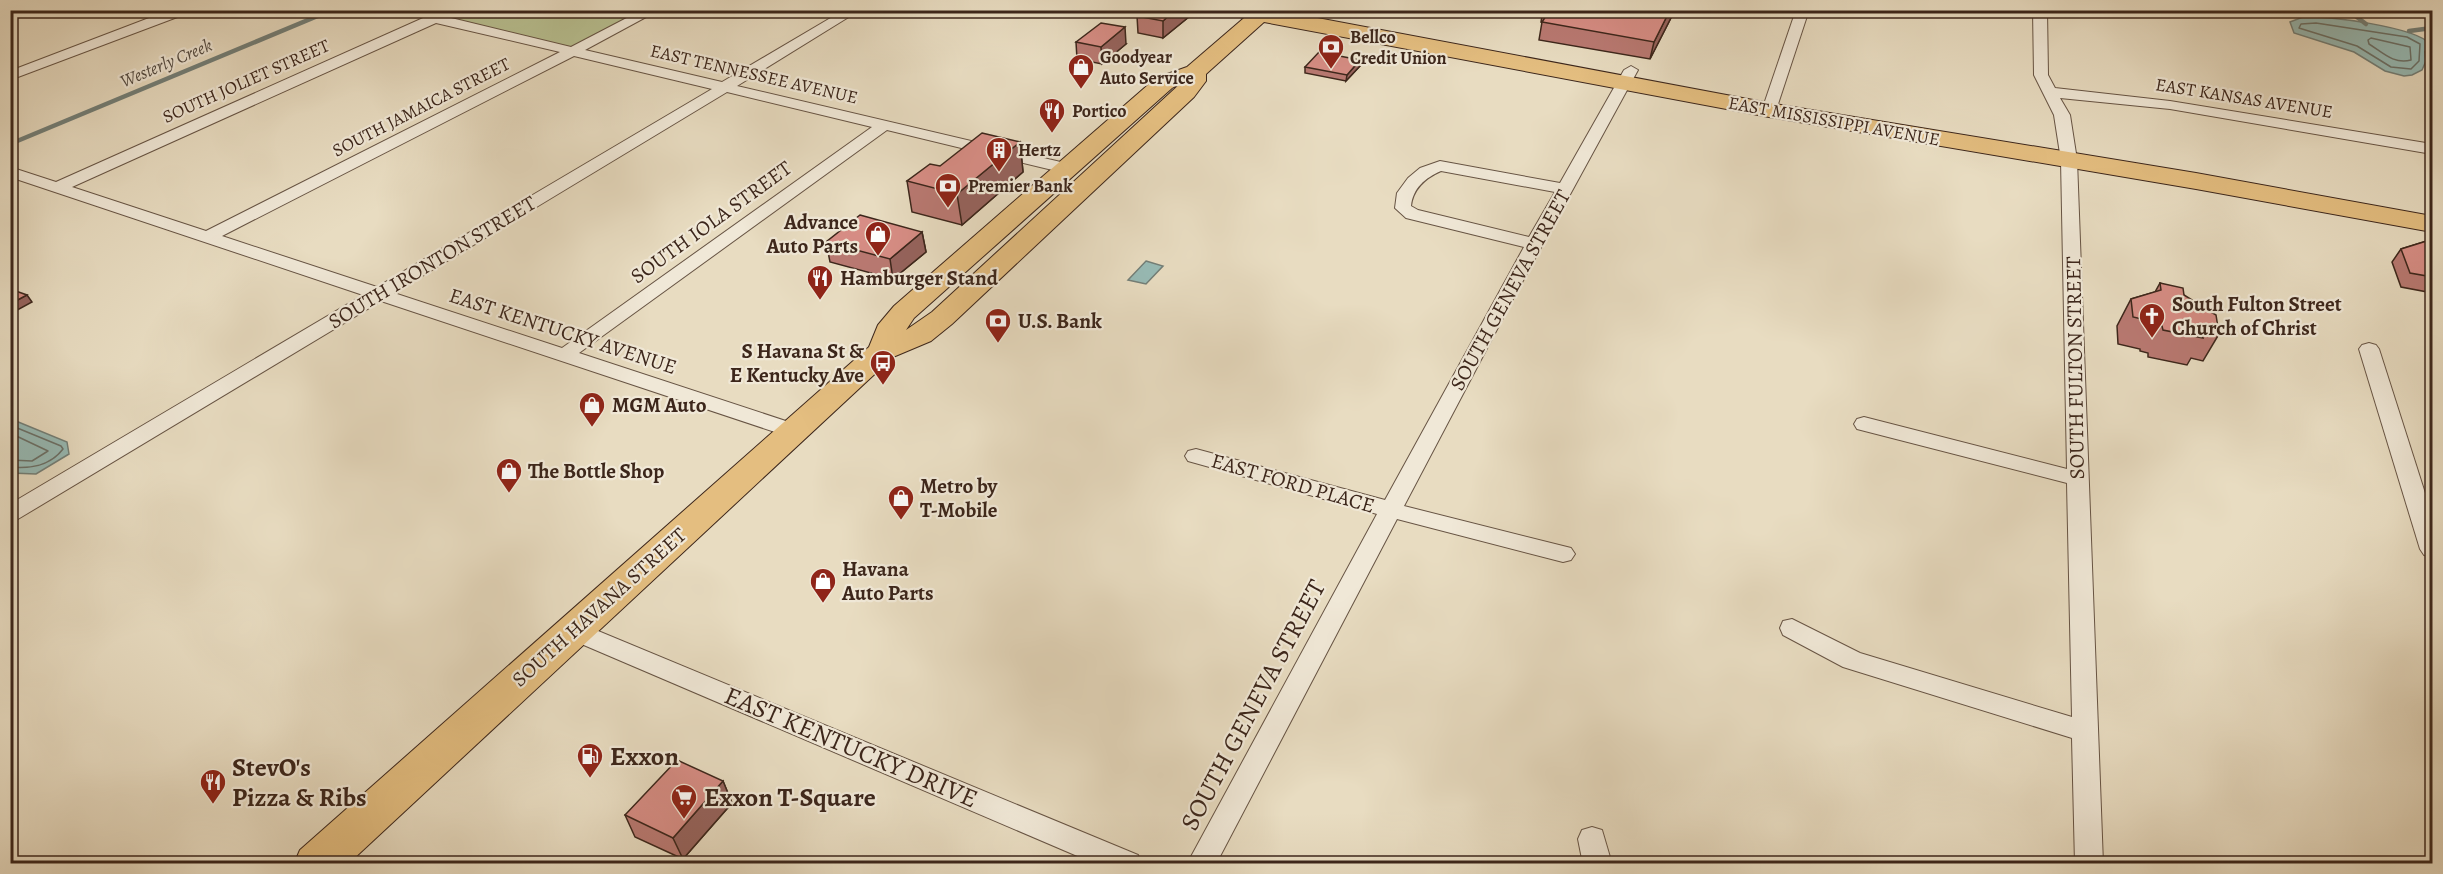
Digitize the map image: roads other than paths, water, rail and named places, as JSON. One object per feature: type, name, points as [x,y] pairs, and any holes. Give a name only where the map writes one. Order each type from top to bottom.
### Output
[{"type":"main road","name":"EAST MISSISSIPPI AVENUE","points":[[1236,10],[2068,153],[2433,208]]},
{"type":"main road","name":"EAST MISSISSIPPI AVENUE","points":[[1305,10],[1627,77]]},
{"type":"main road","name":"SOUTH HAVANA STREET","points":[[882,351],[893,325],[904,312],[1065,168],[1164,83],[1176,76],[1195,72],[1262,13]]},
{"type":"main road","name":"SOUTH HAVANA STREET","points":[[316,864],[882,351],[928,329],[986,278],[1190,88],[1195,81],[1195,72]]},
{"type":"main road","points":[[1098,139],[1097,156],[1107,167]]},
{"type":"main road","name":"EAST MISSISSIPPI AVENUE","points":[[2068,153],[2433,224]]},
{"type":"main road","points":[[1065,168],[1075,176],[1078,193]]},
{"type":"main road","points":[[976,248],[981,256],[986,278]]},
{"type":"street","points":[[10,17],[30,10]]},
{"type":"street","name":"SOUTH JOLIET STREET","points":[[58,187],[451,10]]},
{"type":"street","name":"SOUTH JAMAICA STREET","points":[[208,237],[652,10]]},
{"type":"street","name":"SOUTH IRONTON STREET","points":[[10,514],[854,10]]},
{"type":"street","points":[[1771,103],[1803,10]]},
{"type":"street","name":"SOUTH FULTON STREET","points":[[2040,10],[2040,70],[2062,115],[2068,153],[2089,864]]},
{"type":"street","points":[[10,76],[175,13]]},
{"type":"street","name":"EAST TENNESSEE AVENUE","points":[[433,18],[1065,168]]},
{"type":"street","name":"SOUTH GENEVA STREET","points":[[1201,864],[1390,510],[1627,77]]},
{"type":"street","name":"EAST KANSAS AVENUE","points":[[2049,92],[2170,105],[2433,149]]},
{"type":"street","name":"SOUTH IOLA STREET","points":[[564,355],[884,125]]},
{"type":"street","points":[[1535,244],[1412,214],[1403,208],[1404,197],[1421,174],[1440,166],[1565,189]]},
{"type":"street","name":"EAST KENTUCKY AVENUE","points":[[10,172],[794,431]]},
{"type":"street","points":[[2369,348],[2433,549]]},
{"type":"street","points":[[1864,424],[2078,478]]},
{"type":"street","name":"EAST FORD PLACE","points":[[1196,456],[1390,510]]},
{"type":"street","points":[[1390,510],[1479,536],[1563,554]]},
{"type":"street","points":[[1792,628],[1852,660],[2086,732]]},
{"type":"street","name":"EAST KENTUCKY DRIVE","points":[[574,630],[1128,864]]},
{"type":"water","points":[[2303,17],[2370,23],[2407,32],[2430,44],[2425,52],[2426,61],[2422,70],[2412,75],[2404,76],[2385,71],[2354,52],[2294,33],[2290,22]]},
{"type":"water","points":[[1146,261],[1163,266],[1146,284],[1128,280]]},
{"type":"water","points":[[11,419],[67,442],[69,454],[36,474],[11,473]]},
{"type":"waterway","name":"Westerly Creek","points":[[10,144],[332,10]]},
{"type":"waterway","points":[[2349,11],[2366,24]]},
{"type":"waterway","points":[[2409,31],[2432,28]]},
{"type":"place","name":"Bellco Credit Union","points":[[1331,70]]},
{"type":"place","name":"Goodyear Auto Service","points":[[1081,90]]},
{"type":"place","name":"Portico","points":[[1052,134]]},
{"type":"place","name":"Hertz","points":[[999,173]]},
{"type":"place","name":"Premier Bank","points":[[948,209]]},
{"type":"place","name":"Advance Auto Parts","points":[[878,257]]},
{"type":"place","name":"Hamburger Stand","points":[[820,301]]},
{"type":"place","name":"South Fulton Street Church of Christ","points":[[2152,339]]},
{"type":"place","name":"U.S. Bank","points":[[998,344]]},
{"type":"place","name":"S Havana St & E Kentucky Ave","points":[[883,386]]},
{"type":"place","name":"MGM Auto","points":[[592,428]]},
{"type":"place","name":"The Bottle Shop","points":[[509,494]]},
{"type":"place","name":"Metro by T-Mobile","points":[[901,521]]},
{"type":"place","name":"Havana Auto Parts","points":[[823,604]]},
{"type":"place","name":"Exxon","points":[[590,779]]},
{"type":"place","name":"StevO's Pizza & Ribs","points":[[213,805]]},
{"type":"place","name":"Exxon T-Square","points":[[684,820]]}]
